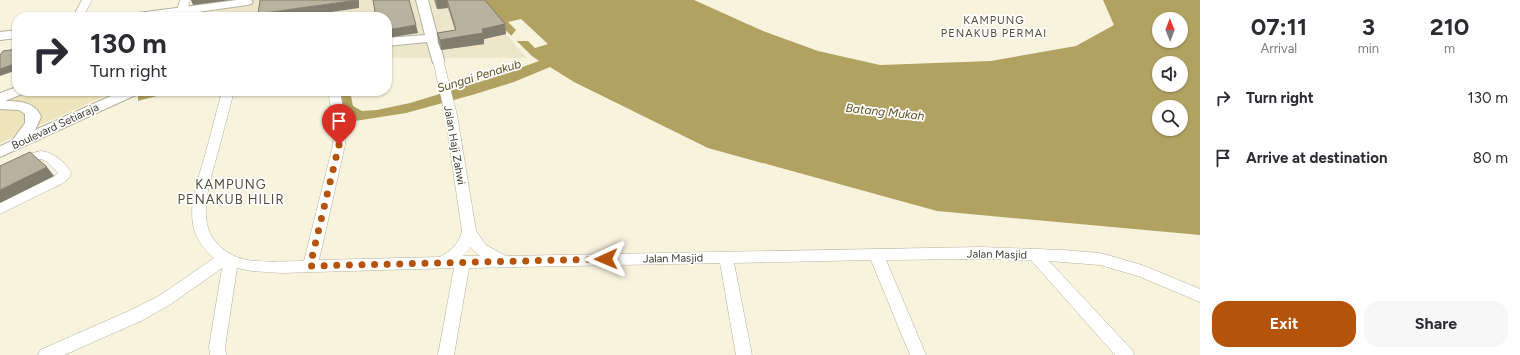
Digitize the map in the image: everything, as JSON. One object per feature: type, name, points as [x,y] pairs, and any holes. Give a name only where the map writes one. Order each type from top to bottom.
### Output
[{"type":"street","points":[[81,12],[87,0]]},
{"type":"street","points":[[422,0],[438,60]]},
{"type":"street","points":[[159,12],[184,5],[247,4]]},
{"type":"street","points":[[0,36],[12,35]]},
{"type":"street","points":[[392,42],[432,38]]},
{"type":"street","name":"Jalan Haji Zahwi","points":[[438,60],[451,115],[469,231],[478,248],[487,254],[515,260]]},
{"type":"street","points":[[0,98],[12,93]]},
{"type":"street","name":"Boulevard Setiaraja","points":[[6,149],[122,96]]},
{"type":"street","name":"Jalan Masjid","points":[[227,96],[202,187],[198,210],[199,222],[207,241],[215,250],[228,259],[238,263],[258,266],[310,266],[515,260],[980,253],[1063,256],[1111,262],[1142,271],[1200,296]]},
{"type":"street","points":[[310,266],[339,145],[340,125],[335,96]]},
{"type":"street","points":[[0,105],[20,105],[28,108],[33,113],[35,118],[32,126],[6,149]]},
{"type":"street","points":[[0,172],[41,154],[47,156],[65,172],[65,174],[58,180],[0,209]]},
{"type":"street","points":[[442,262],[452,258],[463,248],[469,231]]},
{"type":"street","points":[[876,255],[918,355]]},
{"type":"street","points":[[1035,255],[1126,355]]},
{"type":"street","points":[[726,257],[744,355]]},
{"type":"street","points":[[46,355],[136,316],[165,300],[228,259]]},
{"type":"street","points":[[218,355],[217,347],[228,259]]},
{"type":"street","points":[[446,355],[463,262]]},
{"type":"shaded area","points":[[221,0],[475,0],[527,58],[392,58],[392,12],[217,12]]},
{"type":"shaded area","points":[[15,96],[105,96],[0,143],[0,102]]},
{"type":"water","name":"Batang Mukah","points":[[475,0],[694,0],[763,31],[818,51],[880,65],[991,61],[1076,46],[1114,25],[1103,0],[1200,0],[1200,235],[937,211],[708,148],[574,82],[550,67],[514,82],[472,95],[406,113],[355,121],[346,116],[340,96],[351,96],[353,106],[362,111],[377,110],[410,103],[492,78],[539,61],[532,56]]},
{"type":"water","points":[[138,96],[156,96],[138,101]]},
{"type":"pier","points":[[521,19],[548,44],[535,48],[528,41],[516,41],[511,36],[516,30],[508,22]]},
{"type":"building","points":[[260,0],[357,0],[272,12],[258,12]]},
{"type":"building","points":[[373,0],[409,0],[416,25],[392,29],[392,12],[375,12]]},
{"type":"building","points":[[447,0],[485,0],[505,24],[482,29],[483,33],[440,40],[437,33],[456,30]]},
{"type":"building","points":[[12,50],[12,65],[0,69],[0,55],[3,51]]},
{"type":"building","points":[[30,152],[47,167],[0,190],[0,166]]},
{"type":"district","name":"KAMPUNG PENAKUB PERMAI","points":[[994,26]]},
{"type":"district","name":"KAMPUNG PENAKUB HILIR","points":[[231,192]]},
{"type":"route","points":[[339,145],[310,266],[606,259]]},
{"type":"water label","name":"Sungai Penakub","points":[[479,76]]}]
